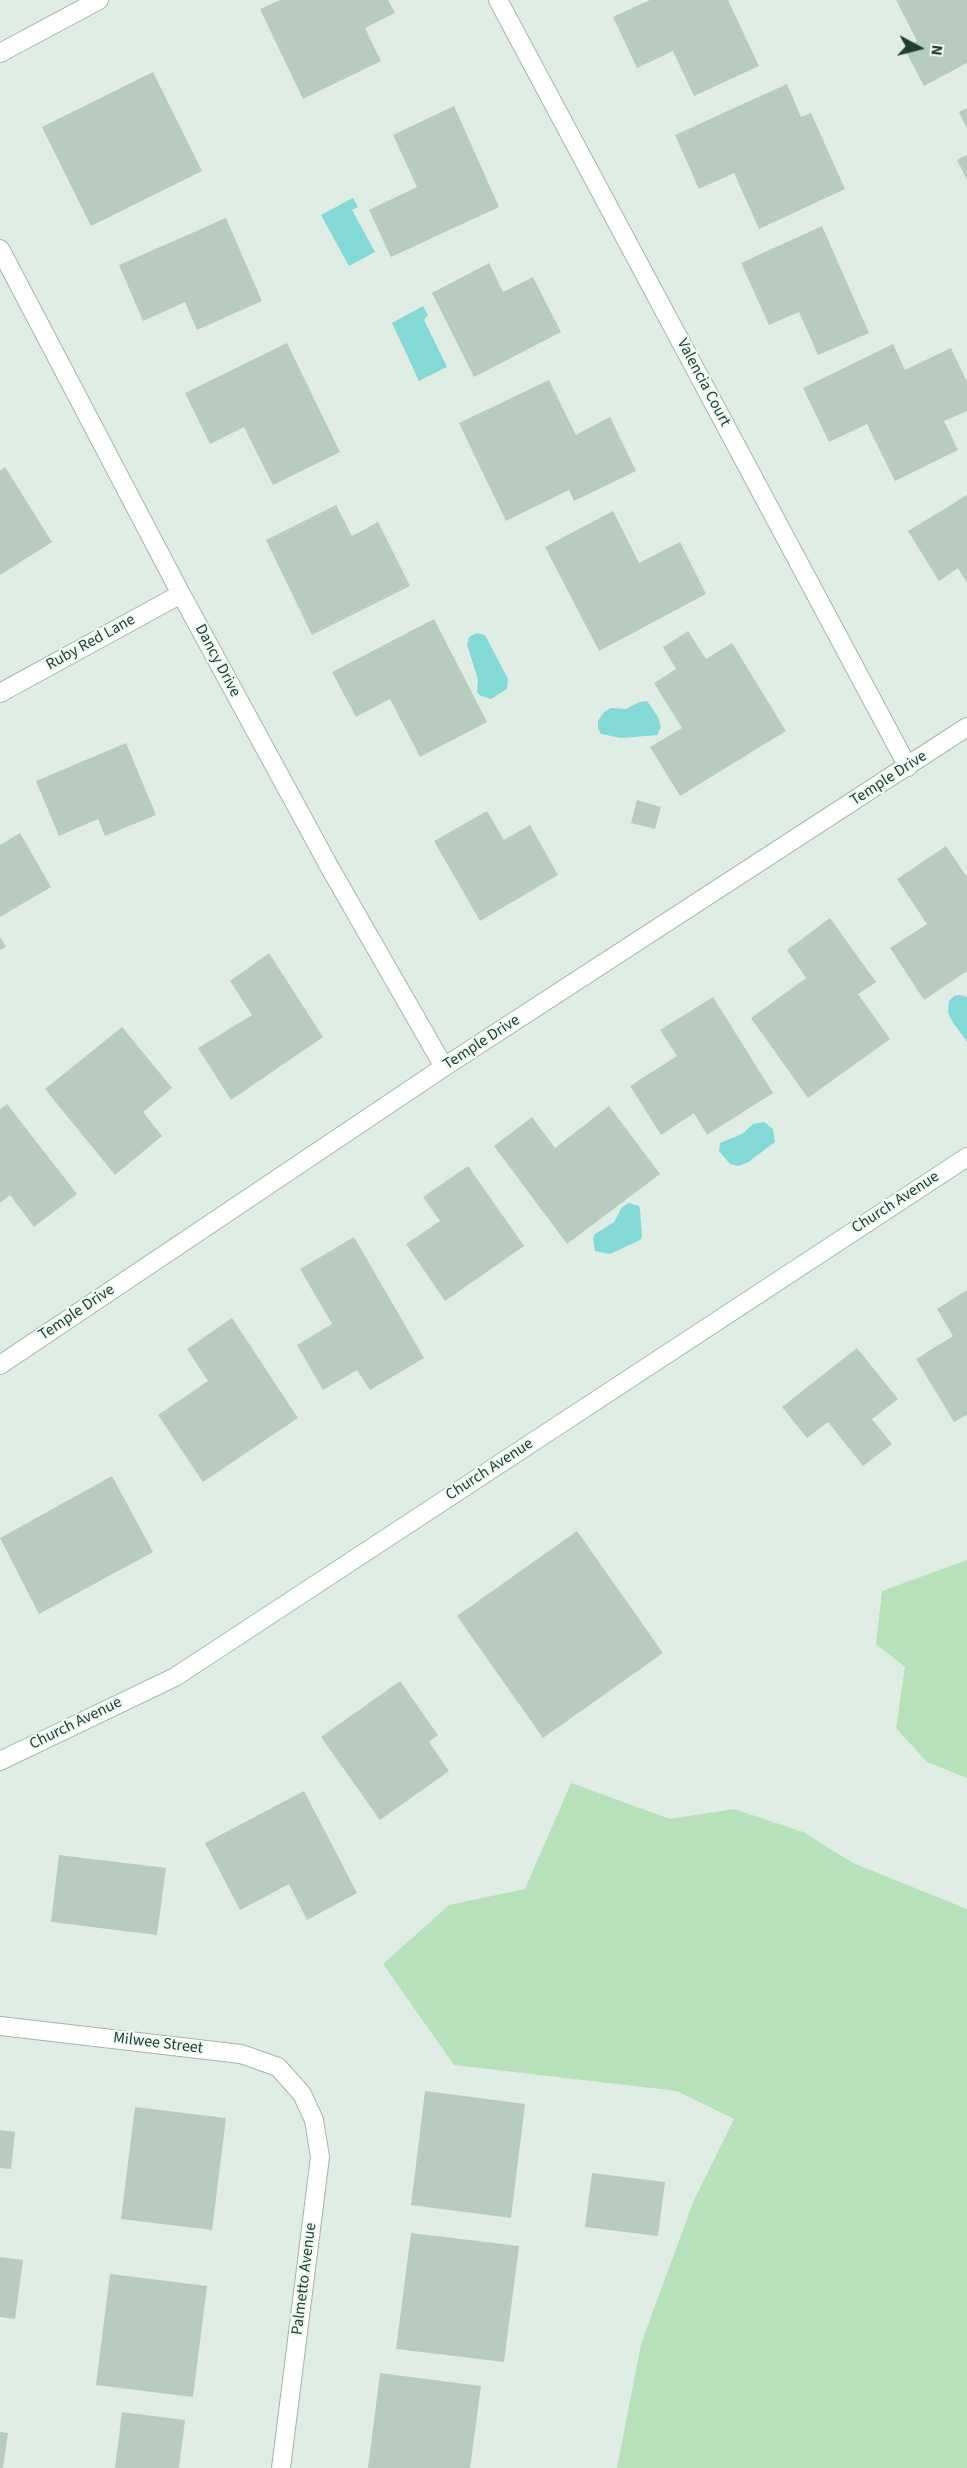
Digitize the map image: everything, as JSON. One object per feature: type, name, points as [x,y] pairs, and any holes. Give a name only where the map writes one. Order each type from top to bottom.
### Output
[{"type":"street","points":[[0,53],[99,0]]},
{"type":"street","name":"Valencia Court","points":[[498,0],[908,767]]},
{"type":"street","name":"Dancy Drive","points":[[0,249],[181,594],[330,868],[444,1067]]},
{"type":"street","name":"Ruby Red Lane","points":[[0,693],[181,594]]},
{"type":"street","name":"Temple Drive","points":[[0,1365],[444,1067],[967,727]]},
{"type":"street","name":"Church Avenue","points":[[0,1761],[175,1677],[967,1157]]},
{"type":"street","name":"Milwee Street","points":[[0,2026],[241,2054],[278,2067],[302,2094]]},
{"type":"street","name":"Palmetto Avenue","points":[[282,2468],[320,2157],[314,2120],[302,2094]]},
{"type":"green space","points":[[967,1560],[967,1778],[927,1762],[896,1728],[905,1667],[876,1644],[882,1591]]},
{"type":"green space","points":[[571,1783],[670,1819],[734,1809],[803,1832],[853,1863],[967,1909],[967,2468],[617,2468],[641,2344],[694,2200],[734,2119],[677,2091],[454,2065],[383,1964],[449,1905],[525,1889]]},
{"type":"water","points":[[353,198],[358,207],[352,210],[375,252],[349,266],[321,215]]},
{"type":"water","points":[[423,306],[428,315],[424,320],[447,367],[419,381],[392,323]]},
{"type":"water","points":[[477,633],[485,635],[508,679],[507,689],[491,699],[477,692],[478,679],[467,645],[469,637]]},
{"type":"water","points":[[647,701],[658,717],[661,727],[657,735],[621,738],[601,734],[598,721],[604,712],[611,708],[626,709],[639,702]]},
{"type":"water","points":[[954,996],[967,997],[967,1042],[950,1018],[948,1011],[949,1001]]},
{"type":"water","points":[[764,1122],[773,1129],[775,1142],[747,1163],[738,1166],[730,1164],[719,1151],[720,1143],[742,1134],[753,1124]]},
{"type":"water","points":[[629,1203],[639,1206],[642,1237],[640,1240],[610,1254],[595,1251],[593,1239],[595,1234],[614,1222],[622,1207]]},
{"type":"building","points":[[280,0],[388,0],[395,13],[365,28],[381,61],[303,99],[260,9]]},
{"type":"building","points":[[650,0],[728,0],[759,66],[694,96],[673,51],[637,68],[613,17]]},
{"type":"building","points":[[896,0],[967,0],[967,63],[924,86],[904,48],[917,41]]},
{"type":"building","points":[[153,72],[202,171],[91,226],[42,127]]},
{"type":"building","points":[[787,84],[801,117],[811,113],[845,189],[759,229],[734,173],[699,189],[675,135]]},
{"type":"building","points":[[454,106],[499,207],[391,257],[369,210],[417,187],[393,135]]},
{"type":"building","points":[[967,108],[967,129],[959,112]]},
{"type":"building","points":[[967,155],[967,180],[957,160]]},
{"type":"building","points":[[226,218],[262,301],[197,330],[185,302],[143,321],[119,265]]},
{"type":"building","points":[[822,226],[869,333],[818,355],[799,312],[769,325],[741,263]]},
{"type":"building","points":[[489,263],[503,292],[533,277],[561,332],[474,377],[432,293]]},
{"type":"building","points":[[287,343],[340,452],[273,485],[244,427],[210,444],[185,393]]},
{"type":"building","points":[[893,344],[905,370],[951,348],[967,382],[967,411],[944,421],[958,450],[895,481],[867,424],[829,442],[803,388]]},
{"type":"building","points":[[549,380],[576,435],[610,417],[636,471],[574,501],[569,490],[506,521],[459,423]]},
{"type":"building","points":[[5,467],[52,542],[0,575],[0,471]]},
{"type":"building","points":[[967,495],[967,583],[958,568],[939,581],[908,531]]},
{"type":"building","points":[[336,505],[352,536],[378,522],[410,586],[312,635],[266,540]]},
{"type":"building","points":[[613,511],[639,563],[680,542],[706,594],[599,651],[545,547]]},
{"type":"building","points":[[434,619],[487,722],[420,757],[390,699],[356,717],[332,672]]},
{"type":"building","points":[[688,631],[706,659],[732,643],[786,731],[680,796],[650,747],[682,728],[654,683],[676,669],[663,647]]},
{"type":"building","points":[[126,743],[156,815],[105,836],[98,819],[59,836],[36,781]]},
{"type":"building","points":[[637,800],[661,807],[655,829],[631,823]]},
{"type":"building","points":[[487,811],[504,840],[530,825],[558,875],[480,921],[434,841]]},
{"type":"building","points":[[20,833],[51,887],[0,917],[0,845]]},
{"type":"building","points":[[946,846],[967,877],[967,971],[924,1000],[890,948],[927,924],[897,879]]},
{"type":"building","points":[[830,918],[876,982],[858,994],[890,1039],[808,1098],[751,1018],[806,978],[787,950]]},
{"type":"building","points":[[0,937],[6,947],[0,950]]},
{"type":"building","points":[[269,953],[323,1037],[231,1100],[198,1048],[252,1015],[230,981]]},
{"type":"building","points":[[713,997],[773,1093],[707,1135],[694,1113],[661,1135],[630,1086],[677,1056],[660,1030]]},
{"type":"building","points":[[122,1027],[172,1088],[143,1112],[162,1136],[115,1175],[45,1089]]},
{"type":"building","points":[[7,1104],[77,1194],[34,1227],[10,1195],[0,1203],[0,1109]]},
{"type":"building","points":[[609,1106],[660,1174],[567,1244],[494,1146],[532,1117],[555,1148]]},
{"type":"building","points":[[468,1166],[524,1246],[445,1301],[406,1244],[440,1221],[423,1197]]},
{"type":"building","points":[[354,1237],[424,1358],[370,1390],[357,1370],[323,1390],[297,1345],[332,1324],[300,1269]]},
{"type":"building","points":[[967,1290],[967,1415],[954,1422],[916,1359],[953,1336],[937,1309]]},
{"type":"building","points":[[232,1318],[298,1418],[203,1482],[158,1415],[208,1381],[187,1349]]},
{"type":"building","points":[[857,1348],[898,1399],[872,1419],[892,1444],[863,1466],[828,1422],[807,1438],[782,1407]]},
{"type":"building","points":[[112,1476],[153,1552],[39,1614],[0,1538]]},
{"type":"building","points":[[577,1531],[663,1653],[543,1738],[457,1616]]},
{"type":"building","points":[[400,1681],[438,1735],[429,1742],[449,1771],[380,1820],[321,1737]]},
{"type":"building","points":[[304,1791],[357,1893],[307,1920],[289,1884],[240,1910],[205,1843]]},
{"type":"building","points":[[59,1855],[166,1868],[157,1935],[51,1922]]},
{"type":"building","points":[[425,2091],[525,2104],[511,2218],[411,2205]]},
{"type":"building","points":[[135,2107],[226,2118],[212,2230],[121,2219]]},
{"type":"building","points":[[0,2130],[15,2132],[11,2169],[0,2168]]},
{"type":"building","points":[[592,2173],[665,2182],[658,2236],[585,2227]]},
{"type":"building","points":[[411,2233],[519,2246],[504,2362],[396,2349]]},
{"type":"building","points":[[0,2257],[23,2260],[15,2319],[0,2317]]},
{"type":"building","points":[[110,2274],[207,2286],[193,2397],[96,2385]]},
{"type":"building","points":[[380,2373],[481,2386],[470,2468],[368,2468]]},
{"type":"building","points":[[122,2412],[185,2420],[179,2468],[115,2468]]},
{"type":"building","points":[[0,2432],[8,2433],[3,2468],[0,2468]]}]
